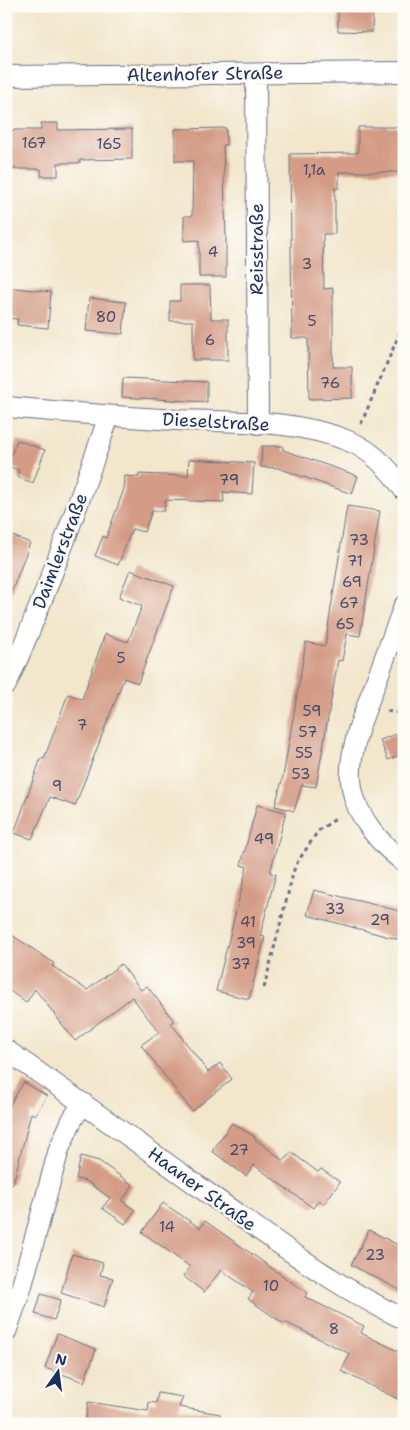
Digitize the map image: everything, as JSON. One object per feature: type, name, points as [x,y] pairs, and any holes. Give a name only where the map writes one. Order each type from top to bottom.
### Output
[{"type":"street","name":"Altenhofer Straße","points":[[6,76],[404,72]]},
{"type":"street","name":"Reisstraße","points":[[256,74],[258,424]]},
{"type":"street","name":"Dieselstraße","points":[[6,407],[109,416],[258,424],[301,428],[327,433],[353,443],[378,460],[404,490]]},
{"type":"street","name":"Daimlerstraße","points":[[6,685],[23,648],[64,544],[109,416]]},
{"type":"street","points":[[404,606],[359,727],[351,769],[352,789],[365,821],[385,846],[404,862]]},
{"type":"street","name":"Haaner Straße","points":[[6,1050],[83,1103],[303,1262],[344,1288],[404,1319]]},
{"type":"street","points":[[6,1332],[21,1289],[59,1149],[72,1120],[83,1103]]},
{"type":"path","points":[[353,443],[401,330],[404,330]]},
{"type":"path","points":[[395,712],[404,714]]},
{"type":"path","points":[[264,988],[295,866],[318,831],[341,815]]},
{"type":"building","points":[[338,6],[373,6],[372,32],[338,31]]},
{"type":"building","points":[[41,123],[58,123],[58,130],[132,129],[132,159],[80,160],[80,163],[58,163],[58,176],[41,176],[41,169],[11,169],[11,162],[6,162],[6,132],[11,132],[11,130],[41,130]]},
{"type":"building","points":[[358,127],[401,127],[401,172],[339,172],[339,188],[335,188],[335,234],[323,234],[324,289],[333,288],[333,367],[352,367],[352,398],[309,399],[308,338],[292,338],[290,154],[358,153]]},
{"type":"building","points":[[226,128],[226,145],[223,145],[226,277],[199,277],[199,240],[184,241],[184,216],[192,216],[193,161],[175,161],[175,129]]},
{"type":"building","points":[[180,285],[210,285],[211,319],[228,319],[228,360],[193,360],[193,321],[170,321],[170,301],[180,301]]},
{"type":"building","points":[[6,287],[51,292],[48,328],[17,325],[18,319],[6,318]]},
{"type":"building","points":[[89,298],[126,302],[123,334],[86,331]]},
{"type":"building","points":[[123,378],[207,382],[207,402],[122,397]]},
{"type":"building","points":[[17,440],[45,450],[33,483],[17,477],[19,470],[7,466]]},
{"type":"building","points":[[262,446],[283,446],[283,450],[358,476],[352,494],[278,468],[261,467]]},
{"type":"building","points":[[189,459],[254,463],[252,494],[223,492],[224,502],[165,500],[164,511],[152,511],[144,532],[132,529],[118,565],[95,556],[103,536],[106,538],[124,489],[125,476],[139,477],[139,474],[188,476]]},
{"type":"building","points":[[347,506],[380,511],[360,636],[347,634],[342,661],[338,660],[316,787],[302,785],[294,811],[275,806],[283,777],[306,642],[325,646]]},
{"type":"building","points":[[6,533],[30,543],[8,601],[6,601]]},
{"type":"building","points":[[130,570],[174,586],[138,683],[124,678],[75,806],[50,797],[32,839],[14,833],[41,758],[44,759],[68,694],[82,699],[105,634],[128,642],[142,606],[119,597]]},
{"type":"building","points":[[404,731],[404,753],[388,760],[380,740]]},
{"type":"building","points":[[257,805],[286,812],[270,873],[276,874],[260,936],[265,937],[249,999],[216,991],[247,867],[241,865]]},
{"type":"building","points":[[314,890],[404,912],[404,941],[307,915]]},
{"type":"building","points":[[6,931],[54,963],[52,966],[87,990],[121,964],[141,990],[147,986],[174,1021],[171,1023],[208,1072],[220,1063],[232,1079],[192,1111],[141,1045],[159,1032],[132,997],[75,1041],[35,989],[26,1003],[6,988]]},
{"type":"building","points":[[24,1082],[47,1096],[35,1115],[31,1113],[13,1184],[6,1183],[6,1111]]},
{"type":"building","points":[[232,1123],[255,1137],[284,1161],[291,1152],[318,1172],[321,1169],[340,1182],[324,1204],[319,1200],[313,1208],[254,1165],[246,1176],[212,1151]]},
{"type":"building","points":[[81,1156],[99,1161],[133,1185],[122,1201],[135,1210],[125,1224],[102,1208],[110,1198],[86,1181],[76,1179]]},
{"type":"building","points":[[163,1203],[200,1228],[205,1221],[307,1293],[305,1297],[364,1326],[361,1333],[404,1354],[404,1402],[341,1371],[350,1354],[285,1322],[284,1324],[248,1299],[253,1292],[221,1270],[204,1292],[183,1276],[190,1267],[142,1232]]},
{"type":"building","points":[[369,1230],[404,1248],[404,1292],[351,1265]]},
{"type":"building","points":[[72,1254],[103,1263],[100,1275],[113,1278],[104,1307],[61,1293]]},
{"type":"building","points":[[41,1294],[61,1300],[54,1320],[35,1314]]},
{"type":"building","points":[[57,1334],[96,1349],[84,1382],[45,1368]]},
{"type":"building","points":[[158,1393],[183,1397],[179,1407],[220,1414],[220,1424],[85,1424],[88,1402],[148,1411],[149,1402],[156,1403]]}]
